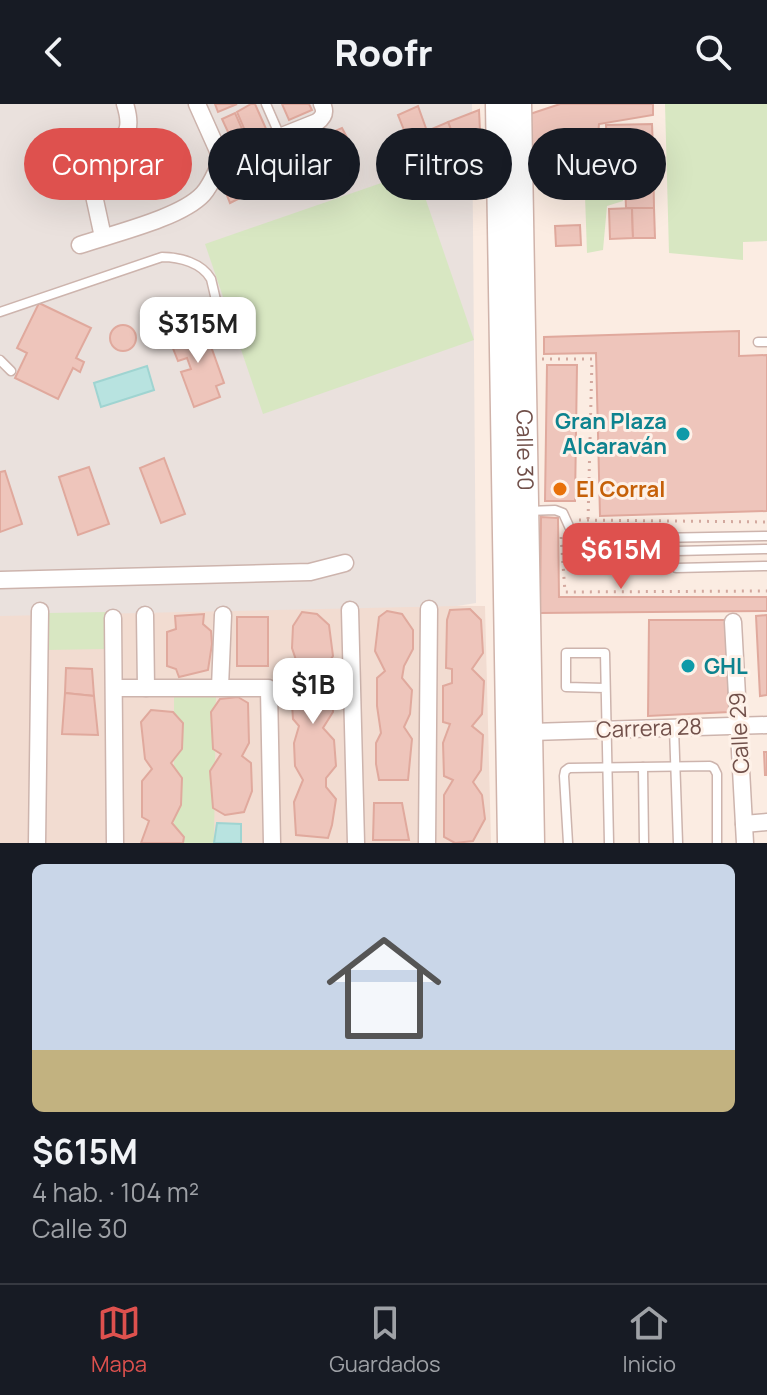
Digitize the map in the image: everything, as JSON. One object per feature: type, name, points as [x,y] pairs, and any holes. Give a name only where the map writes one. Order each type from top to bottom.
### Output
[{"type":"main road","name":"Calle 30","points":[[498,104],[510,843]]},
{"type":"main road","name":"Calle 30","points":[[519,104],[532,843]]},
{"type":"street","points":[[125,104],[129,128]]},
{"type":"street","points":[[197,104],[208,129]]},
{"type":"street","points":[[303,128],[323,117],[322,104]]},
{"type":"street","points":[[80,245],[150,223],[193,203],[208,187]]},
{"type":"street","points":[[95,200],[103,237]]},
{"type":"street","points":[[0,580],[310,572],[345,563]]},
{"type":"street","points":[[427,843],[429,609]]},
{"type":"street","points":[[350,610],[356,843]]},
{"type":"street","points":[[37,843],[40,611]]},
{"type":"street","points":[[145,615],[146,688]]},
{"type":"street","points":[[220,687],[223,615]]},
{"type":"street","points":[[113,618],[115,843]]},
{"type":"street","name":"Calle 29","points":[[733,622],[745,843]]},
{"type":"street","points":[[115,688],[265,687],[269,690],[272,843]]},
{"type":"street","name":"Carrera 28","points":[[531,732],[767,725]]},
{"type":"street","points":[[744,824],[767,822]]},
{"type":"lane","points":[[266,104],[277,128]]},
{"type":"lane","points":[[0,312],[162,257],[171,257],[207,272],[225,338]]},
{"type":"lane","points":[[0,360],[11,371]]},
{"type":"lane","points":[[527,511],[555,510],[563,513],[582,555]]},
{"type":"lane","points":[[592,541],[767,536]]},
{"type":"lane","points":[[671,561],[675,551],[767,549]]},
{"type":"lane","points":[[643,562],[671,561]]},
{"type":"lane","points":[[671,561],[676,568],[767,566]]},
{"type":"lane","points":[[605,688],[566,687],[566,653],[605,653],[609,843]]},
{"type":"lane","points":[[674,727],[678,843]]},
{"type":"lane","points":[[568,843],[565,771],[569,768],[710,766],[717,774],[717,843]]},
{"type":"lane","points":[[643,767],[644,843]]},
{"type":"path","points":[[522,359],[592,359],[588,521],[767,522]]},
{"type":"path","points":[[561,531],[565,592],[767,591]]},
{"type":"shaded area","points":[[0,104],[472,104],[472,128],[376,128],[376,200],[473,200],[476,603],[457,606],[0,616]]},
{"type":"shaded area","points":[[46,603],[485,606],[491,843],[0,843],[0,615]]},
{"type":"green space","points":[[665,104],[767,104],[767,241],[743,242],[743,260],[669,253]]},
{"type":"green space","points":[[376,185],[376,200],[426,200],[474,340],[263,414],[205,244],[332,200],[360,200],[360,190]]},
{"type":"green space","points":[[585,200],[623,200],[607,206],[603,250],[587,253]]},
{"type":"green space","points":[[108,612],[105,649],[47,650],[46,613]]},
{"type":"green space","points":[[216,694],[214,843],[174,843],[174,696]]},
{"type":"water","points":[[147,366],[154,390],[101,407],[94,383]]},
{"type":"water","points":[[217,823],[241,824],[241,843],[214,843]]},
{"type":"building","points":[[215,104],[237,104],[218,112]]},
{"type":"building","points":[[255,104],[266,128],[244,128],[237,112]]},
{"type":"building","points":[[282,104],[309,104],[312,110],[289,120]]},
{"type":"building","points":[[560,104],[653,104],[653,115],[599,124],[599,128],[529,128],[527,115]]},
{"type":"building","points":[[418,106],[426,128],[403,128],[398,115]]},
{"type":"building","points":[[479,110],[480,128],[450,128],[448,122]]},
{"type":"building","points":[[235,113],[242,128],[226,128],[222,119]]},
{"type":"building","points":[[448,122],[450,128],[434,128]]},
{"type":"building","points":[[652,124],[652,128],[606,128],[606,125]]},
{"type":"building","points":[[626,200],[654,200],[654,208],[626,208]]},
{"type":"building","points":[[632,208],[633,238],[610,239],[609,209]]},
{"type":"building","points":[[632,208],[654,208],[655,238],[633,238]]},
{"type":"building","points":[[580,225],[581,245],[556,246],[555,226]]},
{"type":"building","points":[[39,303],[91,328],[76,358],[84,362],[80,372],[73,368],[58,399],[15,378],[27,353],[17,348]]},
{"type":"building","points":[[192,319],[200,341],[208,338],[224,383],[216,386],[220,397],[194,407],[181,372],[191,369],[187,358],[178,361],[172,346],[182,343],[175,325]]},
{"type":"building","points":[[123,325],[132,329],[136,338],[132,347],[123,351],[114,347],[110,338],[114,329]]},
{"type":"building","name":"Gran Plaza Alcaraván","points":[[739,331],[739,356],[767,355],[767,511],[600,516],[596,353],[544,354],[544,337]]},
{"type":"building","points":[[547,365],[577,365],[575,501],[545,501]]},
{"type":"building","points":[[164,458],[185,514],[161,523],[140,468]]},
{"type":"building","points":[[89,467],[109,524],[78,535],[59,477]]},
{"type":"building","points":[[5,471],[22,524],[0,532],[0,472]]},
{"type":"building","points":[[541,517],[558,518],[559,597],[767,597],[767,611],[540,613]]},
{"type":"building","points":[[470,609],[481,620],[483,653],[472,669],[484,681],[482,714],[472,726],[483,735],[481,770],[473,782],[482,795],[485,819],[473,841],[455,843],[444,837],[444,795],[453,780],[444,776],[443,743],[450,724],[443,722],[443,686],[452,683],[452,669],[446,668],[447,620],[450,610]]},
{"type":"building","points":[[387,611],[402,614],[413,630],[413,649],[402,678],[412,690],[410,714],[404,727],[412,739],[408,780],[379,780],[376,764],[376,743],[381,733],[377,678],[385,671],[375,651],[379,617]]},
{"type":"building","points":[[302,612],[317,614],[329,625],[333,656],[321,673],[332,679],[333,712],[323,728],[334,740],[336,766],[326,778],[326,787],[336,799],[328,838],[296,835],[294,802],[303,780],[295,766],[294,743],[299,726],[293,719],[291,689],[299,676],[292,648],[293,626]]},
{"type":"building","points":[[204,614],[203,624],[211,631],[212,644],[208,670],[179,677],[176,669],[167,666],[167,632],[176,629],[175,616]]},
{"type":"building","points":[[767,615],[767,695],[760,696],[756,616]]},
{"type":"building","points":[[237,617],[268,617],[268,666],[237,666]]},
{"type":"building","name":"GHL","points":[[649,620],[726,620],[729,712],[648,716]]},
{"type":"building","points":[[66,668],[92,669],[94,696],[65,693]]},
{"type":"building","points":[[65,693],[94,696],[98,735],[62,734]]},
{"type":"building","points":[[238,697],[248,703],[249,743],[242,756],[251,763],[252,791],[244,812],[225,815],[213,808],[210,771],[221,754],[213,749],[211,712],[220,699]]},
{"type":"building","points":[[151,710],[173,712],[183,723],[182,749],[171,763],[182,778],[181,805],[172,823],[184,837],[183,843],[141,843],[149,821],[142,817],[142,781],[152,769],[145,759],[141,722]]},
{"type":"building","points":[[764,752],[767,752],[767,775],[765,775]]},
{"type":"building","points":[[374,803],[402,803],[409,840],[373,840]]},
{"type":"place","name":"Gran Plaza Alcaraván","points":[[683,434]]},
{"type":"place","name":"El Corral","points":[[560,489]]},
{"type":"place","name":"GHL","points":[[688,666]]}]
